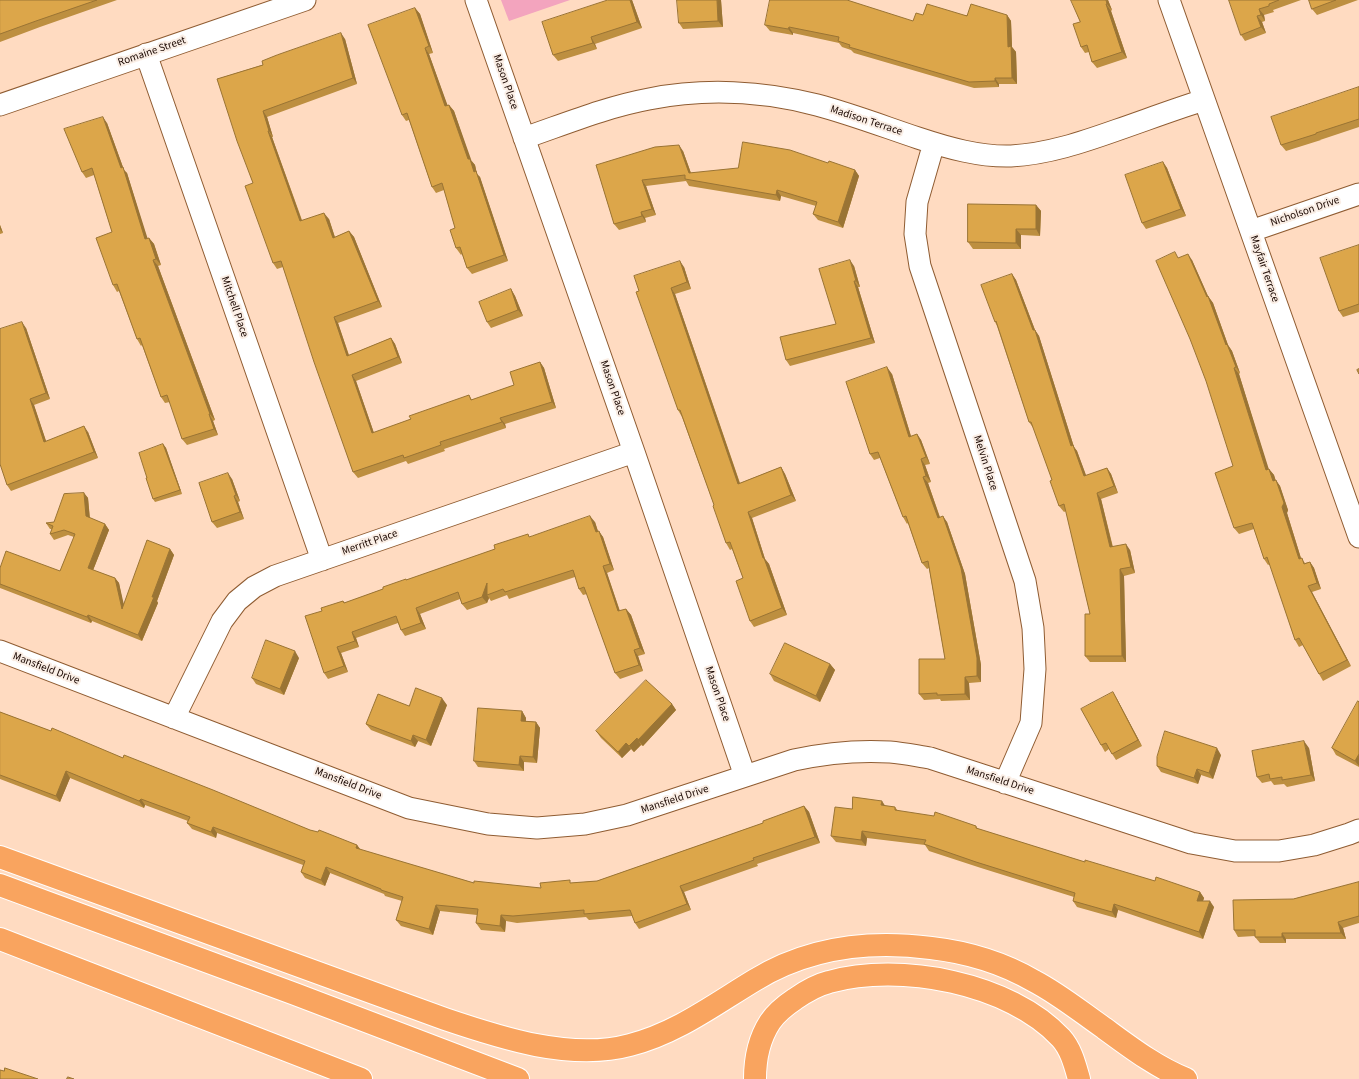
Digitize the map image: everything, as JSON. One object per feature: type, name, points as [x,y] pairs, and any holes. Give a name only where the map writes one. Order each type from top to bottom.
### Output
[{"type":"highway","points":[[0,857],[445,1020],[484,1032],[558,1049],[593,1050],[629,1046],[661,1035],[685,1023],[757,978],[788,964],[819,953],[855,946],[893,944],[932,948],[970,955],[1005,967],[1034,980],[1148,1060],[1186,1079]]},
{"type":"highway","points":[[0,885],[288,991],[518,1079]]},
{"type":"highway","points":[[0,939],[361,1079]]},
{"type":"highway","points":[[755,1079],[755,1060],[761,1040],[770,1021],[785,1006],[807,991],[829,982],[859,976],[892,974],[928,977],[963,984],[994,994],[1019,1006],[1042,1021],[1062,1039],[1074,1061],[1079,1079]]},
{"type":"street","name":"Romaine Street","points":[[0,106],[305,0]]},
{"type":"street","name":"Mason Place","points":[[476,0],[634,452],[745,776]]},
{"type":"street","name":"Mayfair Terrace","points":[[1169,0],[1251,231],[1353,500],[1359,537]]},
{"type":"street","name":"Mitchell Place","points":[[146,54],[322,560]]},
{"type":"street","name":"Madison Terrace","points":[[524,138],[608,110],[649,99],[690,93],[729,92],[774,95],[818,105],[934,143],[972,153],[1010,156],[1044,153],[1080,143],[1204,100]]},
{"type":"street","name":"Melvin Place","points":[[934,143],[917,202],[915,234],[920,266],[1025,581],[1033,628],[1035,669],[1031,723],[1005,783]]},
{"type":"street","name":"Nicholson Drive","points":[[1251,231],[1359,194]]},
{"type":"street","name":"Merritt Place","points":[[174,718],[222,621],[237,601],[254,587],[276,576],[634,452]]},
{"type":"street","name":"Mansfield Drive","points":[[0,651],[409,808],[488,824],[537,828],[585,824],[627,815],[794,760],[817,755],[856,751],[891,752],[930,758],[1191,843],[1235,850],[1279,850],[1314,845],[1359,830]]},
{"type":"shaded area","points":[[501,0],[570,0],[509,21]]},
{"type":"building","points":[[0,0],[97,0],[0,34]]},
{"type":"building","points":[[608,0],[630,0],[637,22],[591,37],[593,43],[553,55],[542,22]]},
{"type":"building","points":[[677,0],[717,0],[718,21],[679,23]]},
{"type":"building","points":[[770,0],[847,0],[913,21],[916,13],[923,15],[927,4],[967,16],[971,4],[1007,15],[1008,47],[1011,46],[1012,78],[995,78],[995,81],[969,82],[849,47],[850,45],[838,41],[839,37],[789,27],[788,29],[765,25]]},
{"type":"building","points":[[1071,0],[1106,0],[1122,52],[1092,62],[1087,45],[1081,47],[1073,24],[1080,22]]},
{"type":"building","points":[[1229,0],[1279,0],[1269,4],[1269,6],[1259,9],[1261,15],[1257,16],[1261,27],[1241,35]]},
{"type":"building","points":[[1309,0],[1336,0],[1312,9]]},
{"type":"building","points":[[415,8],[429,46],[425,48],[445,106],[449,105],[468,159],[470,159],[474,172],[476,171],[504,255],[467,268],[460,247],[456,248],[450,230],[455,228],[442,183],[432,187],[407,113],[402,115],[368,25]]},
{"type":"building","points":[[341,33],[353,78],[263,111],[268,131],[300,221],[324,213],[333,238],[349,231],[378,301],[334,317],[347,356],[391,338],[398,357],[352,375],[372,433],[411,419],[409,416],[469,395],[471,400],[514,385],[510,372],[540,362],[552,402],[500,418],[502,422],[440,442],[441,445],[404,458],[403,455],[353,472],[314,362],[281,261],[273,263],[245,186],[253,183],[237,141],[217,79],[263,65],[262,61]]},
{"type":"building","points":[[1359,87],[1359,119],[1281,145],[1271,117]]},
{"type":"building","points":[[103,117],[121,168],[123,167],[145,239],[149,238],[156,259],[153,260],[210,414],[214,429],[182,439],[167,395],[161,397],[140,338],[137,339],[117,284],[113,285],[96,238],[112,232],[92,168],[82,172],[64,129]]},
{"type":"building","points":[[743,142],[790,150],[828,163],[829,161],[855,170],[838,222],[813,214],[817,202],[777,190],[776,195],[685,179],[685,175],[642,180],[652,209],[641,212],[642,216],[614,224],[596,165],[655,147],[679,145],[689,173],[738,168]]},
{"type":"building","points":[[1163,162],[1181,209],[1142,223],[1125,175]]},
{"type":"building","points":[[968,204],[1036,205],[1036,229],[1016,229],[1016,243],[968,242]]},
{"type":"building","points":[[1359,245],[1359,304],[1339,311],[1320,258]]},
{"type":"building","points":[[1175,252],[1178,258],[1188,254],[1207,297],[1208,296],[1226,345],[1227,344],[1236,367],[1234,368],[1266,470],[1269,469],[1273,481],[1276,480],[1284,503],[1282,507],[1299,559],[1302,558],[1304,564],[1310,562],[1317,583],[1308,586],[1347,660],[1319,674],[1299,638],[1295,640],[1267,557],[1264,559],[1252,523],[1234,528],[1215,473],[1233,466],[1206,381],[1190,339],[1156,261]]},
{"type":"building","points":[[850,260],[856,281],[854,281],[871,338],[786,360],[780,337],[836,324],[819,269]]},
{"type":"building","points":[[680,261],[687,282],[671,288],[738,484],[781,467],[791,495],[748,512],[763,558],[782,608],[750,621],[736,581],[743,578],[730,542],[726,543],[680,410],[678,410],[636,292],[639,291],[634,276]]},
{"type":"building","points":[[1012,274],[1033,330],[1035,330],[1071,446],[1073,445],[1084,476],[1107,468],[1114,486],[1097,493],[1110,547],[1126,544],[1131,567],[1120,569],[1122,656],[1085,656],[1085,614],[1090,614],[1064,504],[1059,506],[1050,481],[1052,480],[1031,422],[1029,422],[996,321],[995,322],[981,285]]},
{"type":"building","points":[[511,289],[518,310],[487,322],[479,302]]},
{"type":"building","points":[[22,322],[46,393],[30,399],[44,442],[84,426],[94,452],[7,485],[0,464],[0,329]]},
{"type":"building","points":[[887,367],[909,437],[917,434],[926,457],[921,459],[926,476],[923,477],[938,518],[943,516],[961,568],[977,658],[977,676],[965,677],[965,694],[919,694],[919,659],[945,659],[928,561],[922,563],[906,516],[903,517],[878,452],[870,454],[846,382]]},
{"type":"building","points":[[163,444],[180,490],[153,499],[139,453]]},
{"type":"building","points":[[228,473],[240,512],[212,522],[199,483]]},
{"type":"building","points":[[84,493],[86,516],[105,524],[88,568],[115,578],[122,609],[147,540],[170,549],[152,597],[154,597],[138,635],[88,615],[87,617],[0,584],[0,568],[6,551],[60,571],[75,534],[64,530],[50,534],[53,526],[46,523],[54,522],[64,494]]},
{"type":"building","points":[[590,516],[596,532],[599,531],[610,564],[603,566],[618,611],[626,609],[640,648],[634,650],[639,665],[615,673],[584,587],[579,589],[573,570],[505,592],[503,589],[487,595],[487,583],[482,597],[462,604],[458,592],[416,608],[421,623],[401,630],[396,616],[352,632],[355,641],[337,647],[344,666],[324,673],[305,616],[322,611],[321,608],[343,601],[344,603],[383,589],[383,587],[495,549],[494,545],[528,534],[529,537]]},
{"type":"building","points":[[266,640],[295,651],[280,689],[252,678]]},
{"type":"building","points":[[785,643],[830,664],[816,696],[770,674]]},
{"type":"building","points":[[646,680],[672,704],[638,740],[637,738],[629,746],[626,743],[618,752],[596,731]]},
{"type":"building","points":[[416,688],[442,698],[426,740],[413,735],[411,741],[366,724],[378,694],[409,706]]},
{"type":"building","points":[[1113,692],[1138,740],[1112,754],[1106,743],[1101,745],[1081,709]]},
{"type":"building","points":[[1358,701],[1359,754],[1355,761],[1332,748]]},
{"type":"building","points":[[478,708],[522,711],[521,721],[536,722],[533,757],[520,756],[519,765],[474,761]]},
{"type":"building","points":[[0,712],[51,731],[52,728],[123,758],[124,755],[310,830],[318,832],[319,830],[357,845],[356,848],[474,883],[474,881],[541,888],[540,883],[570,880],[570,883],[597,881],[763,823],[763,821],[804,806],[815,837],[753,858],[754,860],[680,886],[687,904],[635,923],[630,910],[584,914],[584,910],[513,916],[501,915],[500,926],[476,923],[478,909],[436,905],[429,929],[396,920],[403,897],[381,890],[326,867],[321,880],[301,872],[305,861],[213,827],[211,832],[187,823],[190,817],[141,799],[139,801],[66,771],[56,796],[0,775]]},
{"type":"building","points":[[1165,731],[1217,748],[1209,773],[1197,769],[1194,778],[1157,766],[1157,757]]},
{"type":"building","points":[[1304,741],[1311,775],[1282,780],[1282,777],[1270,779],[1269,774],[1257,777],[1252,751]]},
{"type":"building","points":[[853,797],[882,801],[881,805],[895,807],[895,810],[934,816],[935,812],[976,826],[976,828],[1085,862],[1085,860],[1155,881],[1156,877],[1200,892],[1197,901],[1210,901],[1199,932],[1114,904],[1112,912],[1073,901],[1075,893],[924,844],[926,840],[862,831],[861,840],[831,836],[835,807],[852,809]]},
{"type":"building","points":[[1359,882],[1359,916],[1338,922],[1341,933],[1282,933],[1282,937],[1255,937],[1255,930],[1234,930],[1233,900],[1293,899]]},
{"type":"building","points":[[5,1068],[38,1079],[0,1079],[0,1070],[4,1071]]}]
